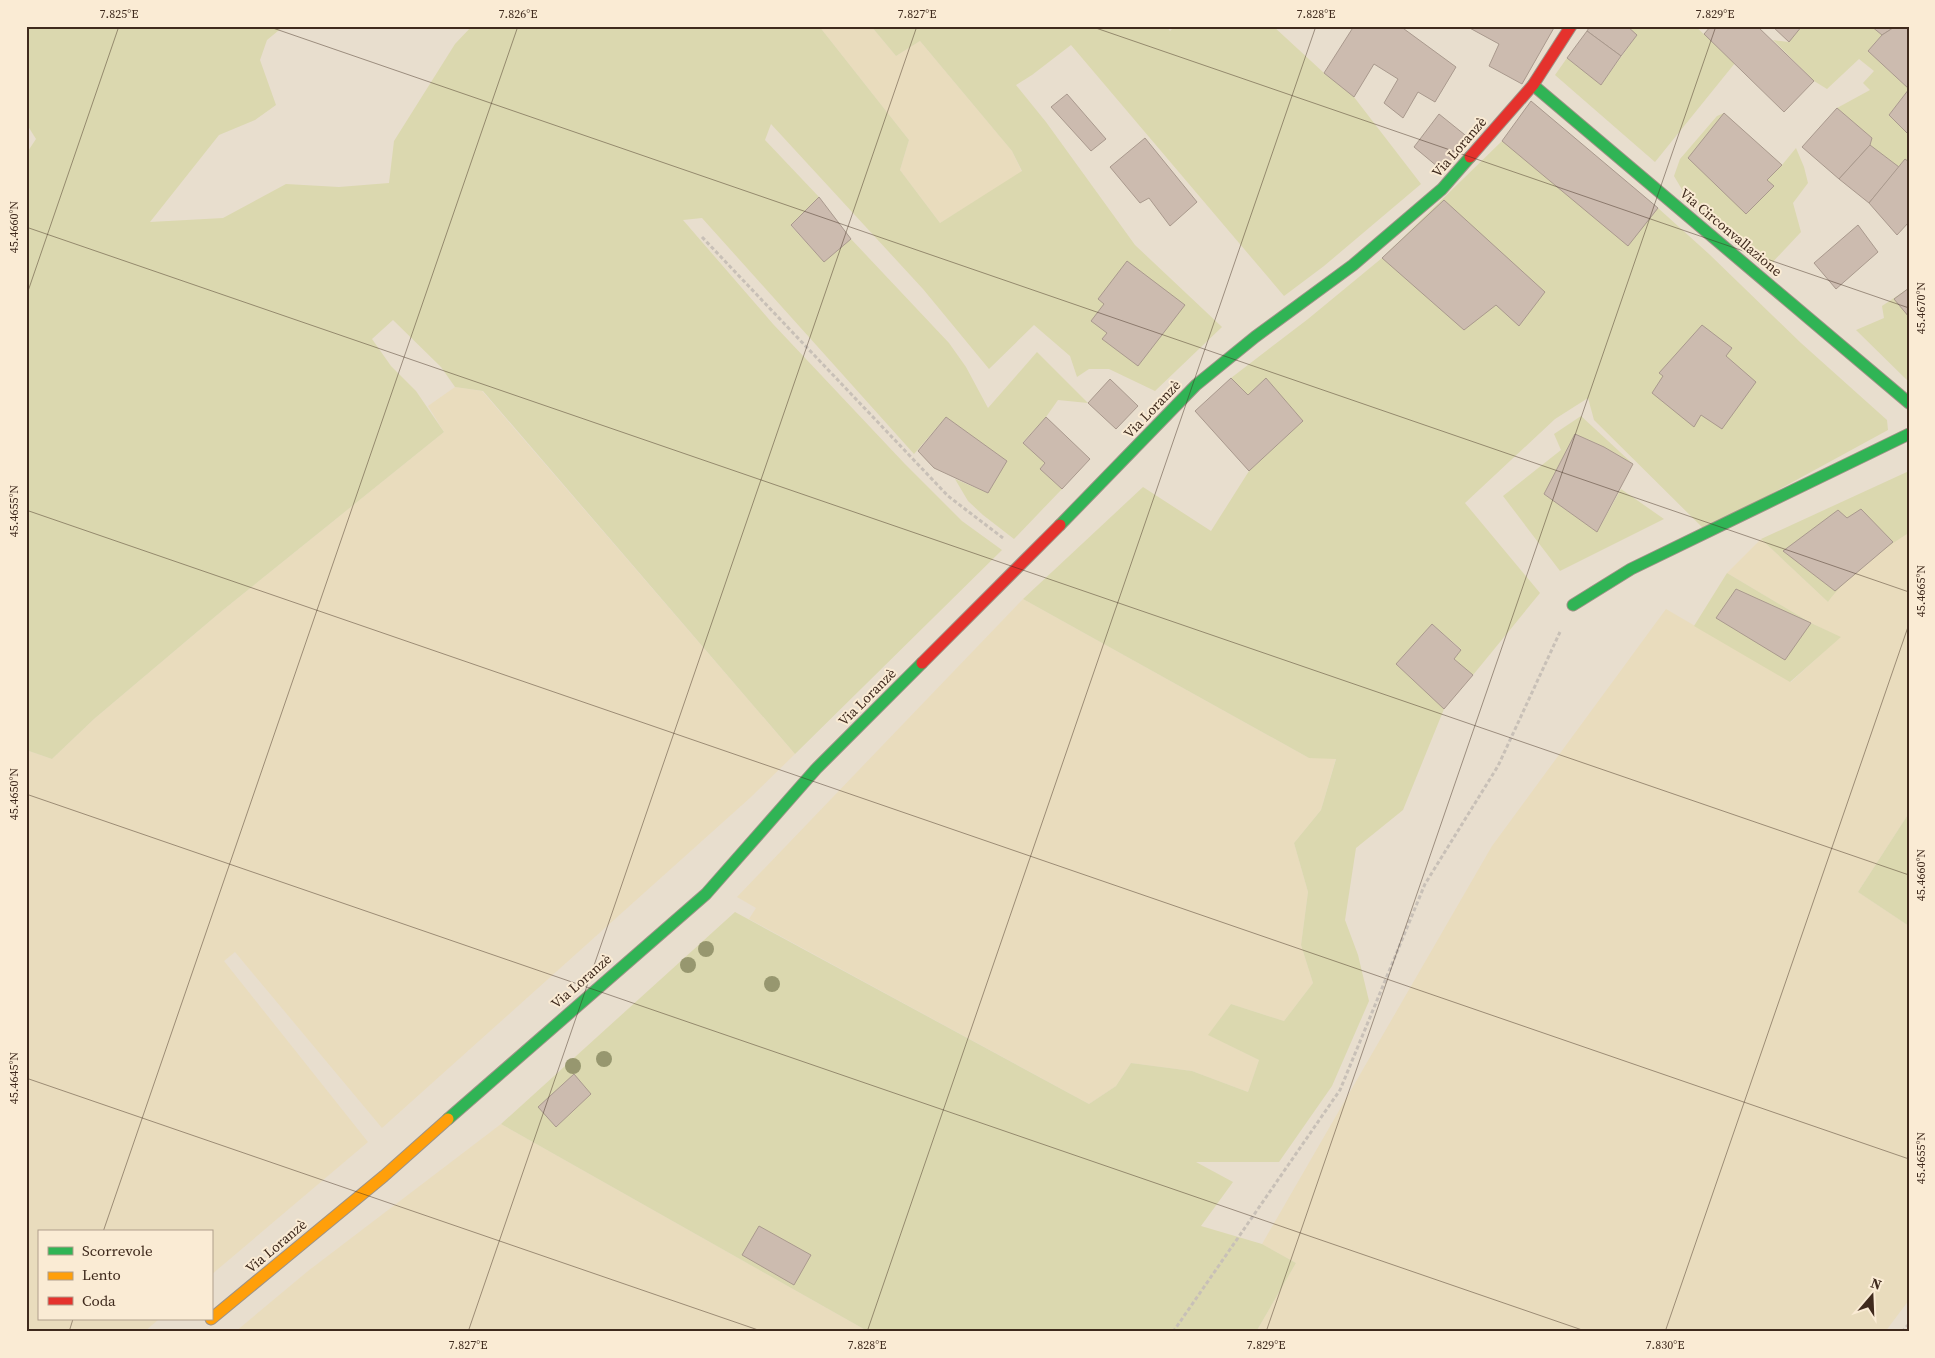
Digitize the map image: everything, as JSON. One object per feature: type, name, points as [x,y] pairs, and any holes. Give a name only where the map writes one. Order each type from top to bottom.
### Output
[{"type":"street","name":"Via Loranzè","points":[[212,1319],[384,1176],[578,1004],[706,894],[816,770],[1075,511],[1196,385],[1255,337],[1353,265],[1442,189],[1533,85],[1571,26]]},
{"type":"street","name":"Via Circonvallazione","points":[[1533,85],[1909,403]]},
{"type":"street","points":[[1573,605],[1631,569],[1909,434]]},
{"type":"path","points":[[702,237],[948,496],[1027,557]]},
{"type":"path","points":[[1173,1332],[1340,1090],[1425,884],[1498,766],[1573,605]]},
{"type":"path","points":[[1902,1332],[1909,1324]]},
{"type":"shaded area","points":[[26,26],[284,26],[267,40],[260,60],[276,105],[255,120],[219,135],[150,222],[223,218],[286,184],[339,187],[389,183],[394,141],[455,44],[472,26],[819,26],[909,140],[900,170],[940,223],[1022,171],[1012,151],[920,41],[896,56],[871,26],[1166,26],[1170,31],[1175,26],[1273,26],[1324,73],[1354,97],[1421,184],[1324,266],[1284,296],[1071,45],[1016,85],[1046,122],[1135,245],[1222,327],[1155,391],[1109,369],[1089,369],[1077,377],[1070,356],[1034,325],[989,369],[923,289],[771,124],[765,140],[819,197],[791,226],[824,262],[851,239],[949,343],[966,367],[988,408],[1037,352],[1088,403],[1058,400],[1046,417],[1023,442],[1045,462],[1040,469],[1062,489],[1014,539],[968,501],[955,479],[988,493],[1007,461],[946,417],[914,454],[702,218],[683,220],[773,324],[904,463],[962,521],[1002,550],[795,754],[483,391],[455,387],[441,367],[393,320],[372,339],[391,366],[416,391],[444,432],[223,610],[94,719],[52,759],[26,750],[26,154],[36,139],[26,123]]},
{"type":"shaded area","points":[[819,26],[871,26],[896,56],[920,41],[1012,151],[1022,172],[940,223],[900,170],[909,140]]},
{"type":"shaded area","points":[[1627,26],[1695,26],[1735,63],[1655,162],[1555,75],[1567,58],[1601,85],[1637,35]]},
{"type":"shaded area","points":[[1802,26],[1871,26],[1882,35],[1868,51],[1909,89],[1889,115],[1909,135],[1909,162],[1905,159],[1899,167],[1870,145],[1872,138],[1837,108],[1870,90],[1863,83],[1874,71],[1859,59],[1827,89],[1814,81],[1773,40],[1789,42]]},
{"type":"shaded area","points":[[1724,113],[1782,165],[1796,148],[1804,167],[1808,183],[1793,203],[1801,232],[1770,265],[1684,193],[1674,176],[1680,159],[1717,116]]},
{"type":"shaded area","points":[[1502,141],[1658,208],[1709,254],[1801,343],[1887,420],[1888,430],[1705,530],[1594,420],[1588,398],[1555,419],[1465,503],[1540,593],[1473,675],[1454,659],[1461,649],[1432,624],[1396,664],[1444,709],[1403,810],[1356,848],[1345,920],[1358,955],[1369,1001],[1332,1086],[1279,1162],[1196,1162],[1233,1182],[1201,1226],[1262,1244],[1296,1263],[1256,1332],[869,1332],[501,1124],[735,912],[1089,1104],[1116,1086],[1131,1063],[1192,1071],[1248,1092],[1259,1060],[1208,1035],[1231,1004],[1284,1021],[1313,983],[1301,945],[1308,892],[1294,843],[1321,810],[1336,759],[1309,758],[1023,599],[1143,487],[1211,531],[1249,471],[1302,421],[1266,378],[1248,395],[1231,378],[1308,319],[1382,258]]},
{"type":"shaded area","points":[[1909,288],[1909,382],[1856,330],[1884,318],[1882,306]]},
{"type":"shaded area","points":[[455,387],[482,391],[795,754],[751,797],[382,1128],[235,952],[224,961],[368,1142],[212,1274],[212,1230],[38,1230],[38,1320],[158,1320],[144,1332],[26,1332],[26,750],[52,759],[94,719],[223,610],[444,432],[428,406]]},
{"type":"shaded area","points":[[1581,416],[1633,464],[1604,447],[1575,434],[1544,494],[1597,532],[1621,489],[1664,519],[1560,571],[1503,496],[1561,450],[1554,434]]},
{"type":"shaded area","points":[[1909,471],[1909,533],[1865,564],[1844,583],[1828,602],[1761,539]]},
{"type":"shaded area","points":[[1909,533],[1909,813],[1858,892],[1909,926],[1909,1300],[1885,1332],[1256,1332],[1296,1263],[1262,1244],[1492,846],[1666,609],[1791,682],[1840,637],[1811,623],[1727,573],[1761,539],[1828,602],[1835,591],[1893,542]]},
{"type":"shaded area","points":[[1727,573],[1811,623],[1841,637],[1790,682],[1694,626]]},
{"type":"shaded area","points":[[1023,599],[1309,758],[1336,758],[1321,810],[1294,843],[1308,892],[1301,945],[1313,983],[1284,1021],[1231,1004],[1209,1035],[1259,1060],[1248,1092],[1192,1071],[1131,1063],[1116,1086],[1089,1104],[749,919],[756,908],[737,897]]},
{"type":"shaded area","points":[[1909,813],[1909,926],[1858,892]]},
{"type":"shaded area","points":[[501,1124],[869,1332],[235,1332],[308,1271]]},
{"type":"building","points":[[1354,26],[1400,26],[1456,67],[1435,102],[1418,92],[1403,118],[1384,103],[1398,79],[1374,64],[1354,97],[1324,73]]},
{"type":"building","points":[[1466,26],[1555,26],[1522,84],[1489,66],[1499,44]]},
{"type":"building","points":[[1590,26],[1627,26],[1637,35],[1621,56],[1587,31]]},
{"type":"building","points":[[1711,26],[1757,26],[1814,81],[1784,112],[1704,34]]},
{"type":"building","points":[[1772,26],[1802,26],[1789,42]]},
{"type":"building","points":[[1871,26],[1896,26],[1882,35]]},
{"type":"building","points":[[1896,26],[1909,26],[1909,89],[1868,51],[1882,35]]},
{"type":"building","points":[[1587,31],[1621,56],[1601,85],[1567,58]]},
{"type":"building","points":[[1909,89],[1909,135],[1889,115]]},
{"type":"building","points":[[1067,94],[1106,139],[1091,151],[1051,107]]},
{"type":"building","points":[[1531,101],[1658,208],[1628,246],[1502,141]]},
{"type":"building","points":[[1837,108],[1872,138],[1870,145],[1839,179],[1802,147]]},
{"type":"building","points":[[1724,113],[1782,165],[1767,180],[1774,186],[1746,214],[1688,158]]},
{"type":"building","points":[[1439,114],[1470,139],[1444,172],[1414,147]]},
{"type":"building","points":[[1145,138],[1197,202],[1170,226],[1149,198],[1140,203],[1110,167]]},
{"type":"building","points":[[1870,145],[1899,167],[1869,203],[1839,179]]},
{"type":"building","points":[[1905,159],[1909,162],[1909,222],[1897,235],[1869,203]]},
{"type":"building","points":[[819,197],[851,239],[824,262],[791,225]]},
{"type":"building","points":[[1444,200],[1545,292],[1519,326],[1496,305],[1464,330],[1382,258]]},
{"type":"building","points":[[1858,225],[1878,252],[1836,289],[1814,263]]},
{"type":"building","points":[[1127,261],[1185,305],[1138,366],[1102,339],[1107,333],[1091,321],[1104,304],[1098,299]]},
{"type":"building","points":[[1909,288],[1909,317],[1894,299]]},
{"type":"building","points":[[1702,325],[1732,348],[1726,356],[1756,382],[1722,429],[1701,415],[1694,427],[1652,393],[1663,376],[1659,373]]},
{"type":"building","points":[[1231,378],[1248,395],[1266,378],[1303,421],[1249,471],[1195,411]]},
{"type":"building","points":[[1110,379],[1138,406],[1116,429],[1088,403]]},
{"type":"building","points":[[946,417],[1007,461],[988,493],[934,468],[918,451]]},
{"type":"building","points":[[1046,417],[1090,459],[1062,489],[1040,469],[1045,463],[1023,443]]},
{"type":"building","points":[[1575,434],[1604,447],[1633,464],[1597,532],[1544,494]]},
{"type":"building","points":[[1861,509],[1893,542],[1835,591],[1783,551],[1838,510],[1847,518]]},
{"type":"building","points":[[1736,589],[1811,623],[1785,660],[1716,618]]},
{"type":"building","points":[[1432,624],[1461,650],[1454,659],[1473,675],[1444,709],[1396,664]]},
{"type":"building","points":[[574,1074],[591,1094],[556,1127],[538,1107]]},
{"type":"building","points":[[759,1226],[811,1255],[794,1285],[742,1255]]},
{"type":"traffic: fast","points":[[1533,85],[1909,403]]},
{"type":"traffic: fast","points":[[1060,525],[1196,385],[1255,337],[1353,265],[1442,189],[1470,157]]},
{"type":"traffic: fast","points":[[1573,605],[1631,569],[1909,434]]},
{"type":"traffic: fast","points":[[448,1119],[706,894],[816,769],[922,663]]},
{"type":"traffic: slow","points":[[212,1318],[384,1176],[448,1119]]},
{"type":"traffic: jam","points":[[1470,157],[1533,85],[1571,26]]},
{"type":"traffic: jam","points":[[922,663],[1060,525]]}]
